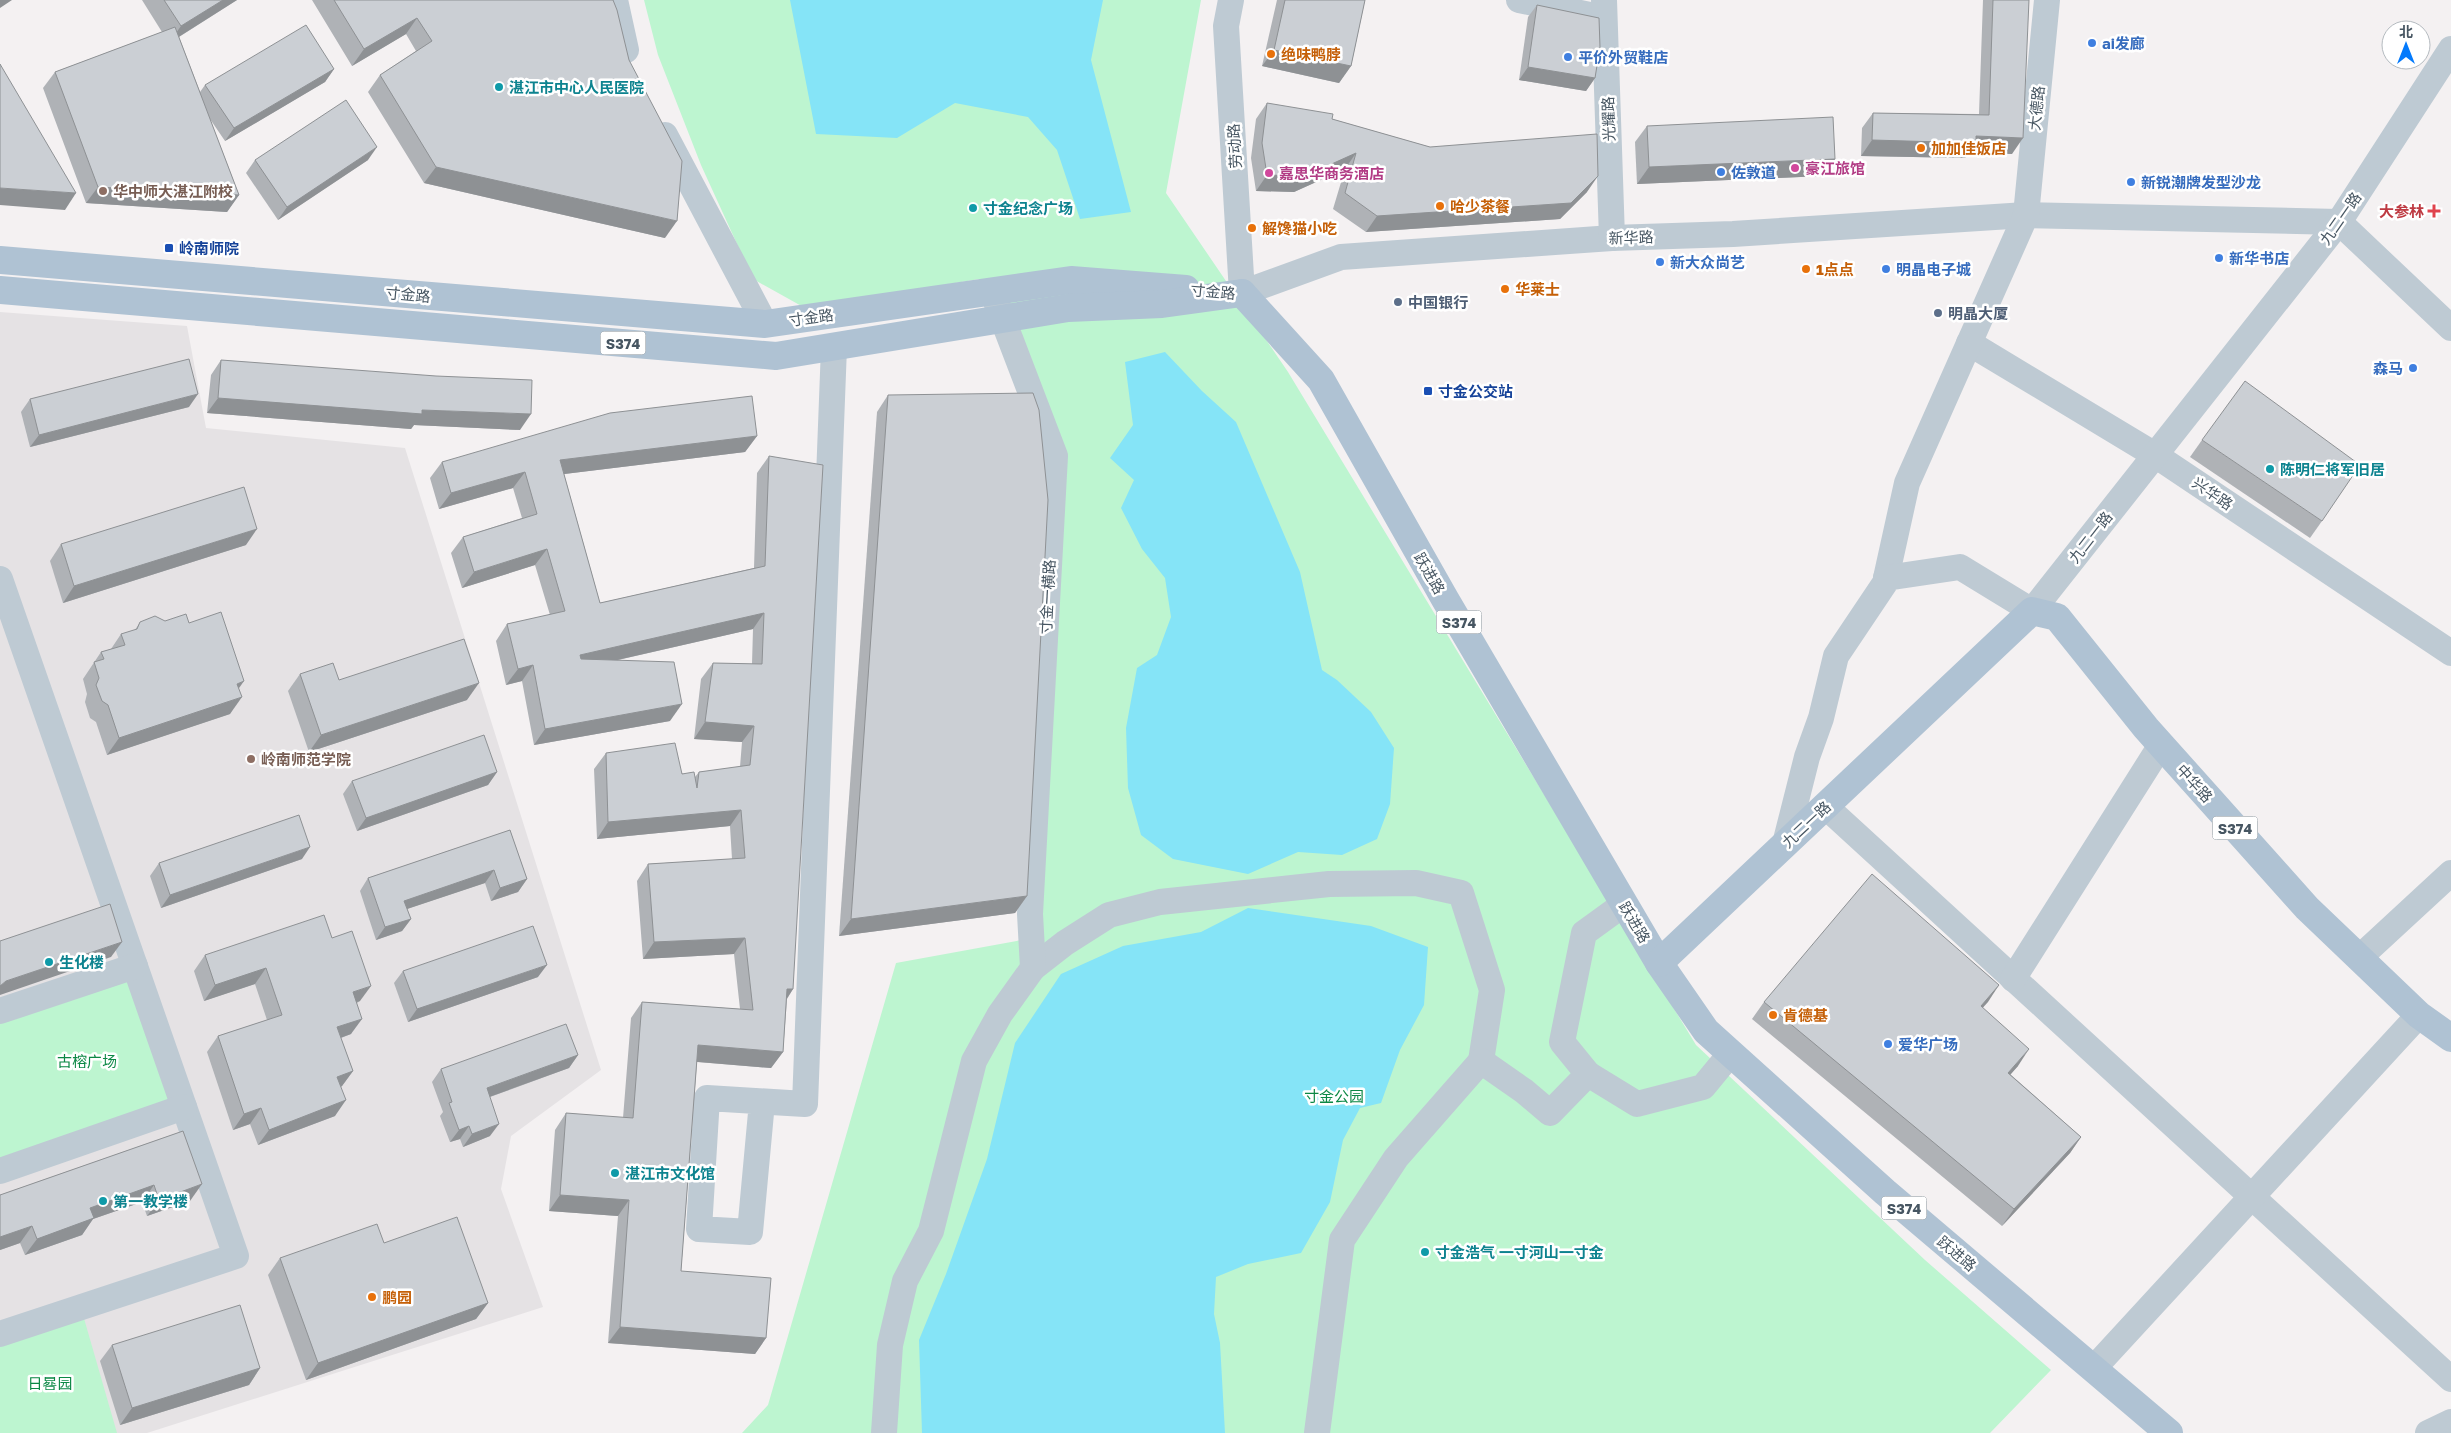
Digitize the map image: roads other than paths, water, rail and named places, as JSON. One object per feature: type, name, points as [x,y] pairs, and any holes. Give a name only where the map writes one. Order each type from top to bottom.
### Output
[{"type":"main road","name":"寸金路","points":[[0,260],[765,324],[1071,280],[1242,293]]},
{"type":"main road","name":"寸金路","points":[[0,290],[776,356],[1068,308],[1162,304],[1242,293]]},
{"type":"main road","name":"跃进路","points":[[1242,293],[1321,380],[1445,599],[1624,904],[1659,963],[1706,1031],[1884,1192],[2169,1433]]},
{"type":"main road","name":"中华路","points":[[2032,611],[2057,617],[2161,745],[2307,908],[2419,1014],[2451,1038]]},
{"type":"main road","name":"九二一路","points":[[1659,963],[2032,611]]},
{"type":"street","points":[[615,0],[631,70]]},
{"type":"street","name":"劳动路","points":[[1232,0],[1226,26],[1242,293]]},
{"type":"street","points":[[1519,0],[1604,9]]},
{"type":"street","name":"大德路","points":[[1785,844],[1807,757],[1821,718],[1836,656],[1887,580],[1907,483],[2026,215],[2047,0]]},
{"type":"street","name":"光耀路","points":[[1604,9],[1612,238]]},
{"type":"street","name":"九二一路","points":[[2032,611],[2339,222],[2451,50]]},
{"type":"street","points":[[654,114],[765,324]]},
{"type":"street","name":"新华路","points":[[1242,293],[1341,257],[1612,238],[1733,234],[2026,215],[2339,222]]},
{"type":"street","points":[[2339,222],[2451,328]]},
{"type":"street","name":"寸金一横路","points":[[992,291],[1001,319],[1055,456],[1030,914],[1033,968]]},
{"type":"street","name":"兴华路","points":[[1969,343],[2155,455],[2451,653]]},
{"type":"street","points":[[762,1102],[750,1232],[699,1229],[707,1098],[804,1104],[834,347]]},
{"type":"street","points":[[1886,578],[1960,567],[2032,611]]},
{"type":"street","points":[[0,579],[236,1256],[0,1334]]},
{"type":"street","points":[[2013,978],[2161,745]]},
{"type":"street","points":[[1825,806],[2451,1379]]},
{"type":"street","points":[[2359,958],[2451,873]]},
{"type":"street","points":[[884,1433],[890,1345],[905,1281],[931,1231],[974,1061],[1000,1014],[1033,968],[1065,942],[1108,915],[1160,902],[1329,884],[1416,882],[1461,893],[1492,990],[1481,1061],[1396,1158],[1342,1240],[1317,1433]]},
{"type":"street","points":[[1624,904],[1584,933],[1562,1042],[1588,1074],[1637,1104],[1703,1087],[1731,1053]]},
{"type":"street","points":[[0,1011],[135,966]]},
{"type":"street","points":[[2094,1368],[2419,1014]]},
{"type":"street","points":[[1481,1061],[1524,1091],[1550,1113],[1588,1074]]},
{"type":"street","points":[[0,1171],[184,1107]]},
{"type":"street","points":[[2428,1433],[2451,1422]]},
{"type":"water","points":[[790,0],[1103,0],[1091,60],[1131,212],[1080,219],[1057,150],[1028,117],[955,103],[897,138],[816,134]]},
{"type":"water","points":[[1165,352],[1202,391],[1236,422],[1300,572],[1322,670],[1337,680],[1371,712],[1394,748],[1390,804],[1377,839],[1342,855],[1298,852],[1248,874],[1173,859],[1141,835],[1128,788],[1126,728],[1137,668],[1157,655],[1171,617],[1165,578],[1142,549],[1121,508],[1134,480],[1110,458],[1133,425],[1125,362]]},
{"type":"water","points":[[1248,908],[1371,926],[1428,947],[1424,1005],[1400,1050],[1381,1103],[1360,1108],[1343,1140],[1330,1202],[1301,1253],[1248,1264],[1216,1277],[1214,1314],[1220,1343],[1225,1433],[922,1433],[919,1340],[946,1274],[987,1159],[1015,1043],[1061,974],[1123,946],[1201,932]]},
{"type":"place","name":"ai发廊","points":[[2092,43]]},
{"type":"place","name":"绝味鸭脖","points":[[1271,54]]},
{"type":"place","name":"平价外贸鞋店","points":[[1568,57]]},
{"type":"place","name":"湛江市中心人民医院","points":[[499,87]]},
{"type":"place","name":"加加佳饭店","points":[[1921,148]]},
{"type":"place","name":"豪江旅馆","points":[[1795,168]]},
{"type":"place","name":"佐敦道","points":[[1721,172]]},
{"type":"place","name":"嘉思华商务酒店","points":[[1269,173]]},
{"type":"place","name":"新锐潮牌发型沙龙","points":[[2131,182]]},
{"type":"place","name":"华中师大湛江附校","points":[[103,191]]},
{"type":"place","name":"哈少茶餐","points":[[1440,206]]},
{"type":"place","name":"寸金纪念广场","points":[[973,208]]},
{"type":"place","name":"大参林","points":[[2434,211]]},
{"type":"place","name":"解馋猫小吃","points":[[1252,228]]},
{"type":"place","name":"岭南师院","points":[[169,248]]},
{"type":"place","name":"新华书店","points":[[2219,258]]},
{"type":"place","name":"新大众尚艺","points":[[1660,262]]},
{"type":"place","name":"1点点","points":[[1806,269]]},
{"type":"place","name":"明晶电子城","points":[[1886,269]]},
{"type":"place","name":"华莱士","points":[[1505,289]]},
{"type":"place","name":"中国银行","points":[[1398,302]]},
{"type":"place","name":"明晶大厦","points":[[1938,313]]},
{"type":"place","name":"森马","points":[[2413,368]]},
{"type":"place","name":"寸金公交站","points":[[1428,391]]},
{"type":"place","name":"陈明仁将军旧居","points":[[2270,469]]},
{"type":"place","name":"岭南师范学院","points":[[251,759]]},
{"type":"place","name":"生化楼","points":[[49,962]]},
{"type":"place","name":"肯德基","points":[[1773,1015]]},
{"type":"place","name":"爱华广场","points":[[1888,1044]]},
{"type":"place","name":"湛江市文化馆","points":[[615,1173]]},
{"type":"place","name":"第一教学楼","points":[[103,1201]]},
{"type":"place","name":"寸金浩气 一寸河山一寸金","points":[[1425,1252]]},
{"type":"place","name":"鹏园","points":[[372,1297]]},
{"type":"park label","name":"古榕广场","points":[[87,1061]]},
{"type":"park label","name":"寸金公园","points":[[1334,1096]]},
{"type":"park label","name":"日晷园","points":[[50,1383]]}]
